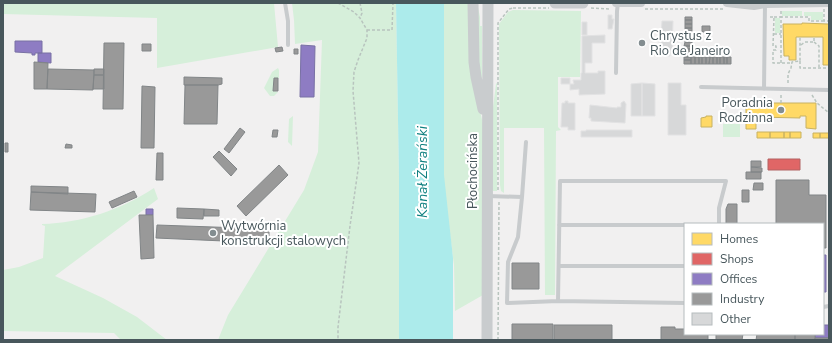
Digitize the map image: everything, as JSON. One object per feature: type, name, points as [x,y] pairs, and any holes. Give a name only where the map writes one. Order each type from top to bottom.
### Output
[{"type":"main road","points":[[473,3],[476,77],[487,127]]},
{"type":"main road","name":"Płochocińska","points":[[487,340],[493,196],[487,127],[488,3]]},
{"type":"main road","points":[[556,3],[585,5]]},
{"type":"street","points":[[617,5],[641,6]]},
{"type":"street","points":[[726,6],[827,6]]},
{"type":"lane","points":[[285,3],[288,21],[288,45]]},
{"type":"lane","points":[[616,73],[617,5]]},
{"type":"lane","points":[[764,89],[765,7]]},
{"type":"lane","points":[[701,87],[829,90]]},
{"type":"lane","points":[[526,142],[518,237],[508,262],[507,303],[558,301],[684,303]]},
{"type":"lane","points":[[558,301],[560,181],[726,181],[719,208],[719,223]]},
{"type":"lane","points":[[493,196],[522,197]]},
{"type":"lane","points":[[559,225],[684,225]]},
{"type":"lane","points":[[559,266],[684,266]]},
{"type":"path","points":[[338,3],[354,12],[360,18],[367,30],[366,43],[354,72],[353,91],[359,163],[346,257],[338,327],[338,340]]},
{"type":"path","points":[[360,3],[362,12],[360,18]]},
{"type":"path","points":[[367,30],[392,30],[392,3]]},
{"type":"path","points":[[585,5],[617,5]]},
{"type":"path","points":[[641,6],[726,6]]},
{"type":"path","points":[[824,21],[827,6]]},
{"type":"path","points":[[498,340],[493,196],[498,23],[509,9],[513,7]]},
{"type":"path","points":[[765,7],[770,10],[768,17],[809,17],[809,21],[829,21]]},
{"type":"path","points":[[781,10],[782,63]]},
{"type":"path","points":[[774,17],[773,46],[776,46],[776,50],[773,50],[773,64],[800,61]]},
{"type":"path","points":[[774,34],[781,34]]},
{"type":"path","points":[[800,36],[800,68],[829,68]]},
{"type":"path","points":[[814,36],[814,42]]},
{"type":"path","points":[[800,46],[805,42],[814,42],[818,44],[819,68]]},
{"type":"path","points":[[788,86],[788,74],[792,63]]},
{"type":"path","points":[[811,93],[818,103],[829,113]]},
{"type":"path","points":[[781,95],[781,103]]},
{"type":"green space","points":[[3,3],[274,3],[278,47],[157,68],[157,18],[3,14]]},
{"type":"green space","points":[[292,3],[396,3],[399,178],[399,340],[218,340],[228,315],[304,190],[318,152],[322,40],[295,44]]},
{"type":"green space","points":[[443,3],[470,3],[474,84],[483,124],[483,295],[455,311],[454,265],[446,204],[444,204]]},
{"type":"green space","points":[[477,3],[480,26],[482,26],[482,84],[480,84]]},
{"type":"green space","points":[[513,10],[581,11],[580,77],[558,77],[558,127],[561,130],[556,131],[555,295],[545,295],[544,128],[504,128],[504,193],[501,191],[500,185],[499,24],[508,12]]},
{"type":"green space","points":[[782,11],[802,11],[802,16],[782,16]]},
{"type":"green space","points":[[804,12],[823,12],[823,20],[811,20],[811,16],[804,16]]},
{"type":"green space","points":[[775,18],[780,18],[780,33],[775,33]]},
{"type":"green space","points":[[278,68],[279,78],[274,78],[273,91],[278,92],[274,96],[270,96],[264,88],[272,72]]},
{"type":"green space","points":[[497,83],[497,191],[493,191],[491,189],[492,115]]},
{"type":"green space","points":[[293,116],[292,146],[288,142],[289,119]]},
{"type":"green space","points":[[723,124],[740,124],[740,137],[723,137]]},
{"type":"green space","points":[[154,188],[158,199],[55,276],[103,298],[137,317],[167,340],[121,340],[114,333],[3,331],[3,270],[19,267],[43,258],[45,226],[42,224],[71,221],[100,214],[128,203]]},
{"type":"water","name":"Kanał Żerański","points":[[396,3],[444,3],[444,175],[453,258],[453,340],[399,340],[399,178]]},
{"type":"building: Homes","points":[[802,23],[829,25],[829,65],[823,65],[823,37],[796,37],[796,60],[789,60],[789,56],[784,56],[783,24]]},
{"type":"building: Homes","name":"Poradnia Rodzinna","points":[[746,103],[816,103],[816,129],[806,128],[806,116],[800,116],[800,118],[756,117],[756,129],[746,129]]},
{"type":"building: Homes","points":[[712,116],[712,127],[701,127],[701,118]]},
{"type":"building: Homes","points":[[757,132],[770,132],[770,138],[757,138]]},
{"type":"building: Homes","points":[[770,132],[784,132],[784,138],[770,138]]},
{"type":"building: Homes","points":[[784,132],[790,132],[790,138],[784,138]]},
{"type":"building: Homes","points":[[790,132],[801,132],[801,138],[790,138]]},
{"type":"building: Homes","points":[[813,133],[820,133],[820,138],[813,138]]},
{"type":"building: Homes","points":[[820,133],[829,133],[829,138],[820,138]]},
{"type":"building: Shops","points":[[768,159],[800,159],[800,170],[768,170]]},
{"type":"building: Offices","points":[[15,41],[42,41],[42,53],[35,53],[35,55],[32,55],[32,53],[15,52]]},
{"type":"building: Offices","points":[[301,45],[315,46],[314,97],[300,97]]},
{"type":"building: Offices","points":[[38,53],[51,53],[51,63],[38,62]]},
{"type":"building: Offices","points":[[146,209],[153,209],[153,215],[146,215]]},
{"type":"building: Offices","points":[[824,255],[826,255],[826,292],[824,292]]},
{"type":"building: Offices","points":[[824,325],[829,325],[829,338],[815,338],[815,335],[824,335]]},
{"type":"building: Industry","points":[[685,17],[692,17],[692,20],[685,20]]},
{"type":"building: Industry","points":[[685,20],[692,20],[692,24],[685,24]]},
{"type":"building: Industry","points":[[685,24],[692,24],[692,28],[685,28]]},
{"type":"building: Industry","points":[[702,26],[710,26],[710,32],[702,32]]},
{"type":"building: Industry","points":[[685,28],[692,28],[692,31],[685,31]]},
{"type":"building: Industry","points":[[685,31],[692,31],[692,35],[685,35]]},
{"type":"building: Industry","points":[[685,35],[692,35],[692,38],[685,38]]},
{"type":"building: Industry","points":[[685,38],[692,38],[692,42],[685,42]]},
{"type":"building: Industry","points":[[685,42],[692,42],[692,46],[684,46]]},
{"type":"building: Industry","points":[[104,43],[124,43],[123,109],[103,109]]},
{"type":"building: Industry","points":[[142,44],[151,44],[151,51],[142,51]]},
{"type":"building: Industry","points":[[684,46],[692,46],[692,49],[684,49]]},
{"type":"building: Industry","points":[[282,47],[283,51],[276,52],[275,48]]},
{"type":"building: Industry","points":[[294,49],[298,49],[298,54],[294,54]]},
{"type":"building: Industry","points":[[684,49],[692,49],[691,53],[684,53]]},
{"type":"building: Industry","points":[[684,53],[691,53],[691,57],[684,57]]},
{"type":"building: Industry","points":[[684,57],[691,57],[691,60],[684,60]]},
{"type":"building: Industry","points":[[691,57],[695,57],[695,64],[691,64]]},
{"type":"building: Industry","points":[[695,57],[699,57],[699,64],[695,64]]},
{"type":"building: Industry","points":[[699,57],[702,57],[702,64],[699,64]]},
{"type":"building: Industry","points":[[702,57],[706,57],[706,64],[702,64]]},
{"type":"building: Industry","points":[[706,57],[710,57],[709,64],[706,64]]},
{"type":"building: Industry","points":[[710,57],[713,57],[713,64],[709,64]]},
{"type":"building: Industry","points":[[713,57],[717,57],[717,64],[713,64]]},
{"type":"building: Industry","points":[[717,57],[720,57],[720,64],[717,64]]},
{"type":"building: Industry","points":[[720,57],[724,57],[724,64],[720,64]]},
{"type":"building: Industry","points":[[724,57],[727,57],[727,64],[724,64]]},
{"type":"building: Industry","points":[[727,57],[731,57],[731,64],[727,64]]},
{"type":"building: Industry","points":[[684,60],[691,60],[691,64],[684,64]]},
{"type":"building: Industry","points":[[34,62],[48,63],[47,89],[34,89]]},
{"type":"building: Industry","points":[[48,69],[94,70],[93,90],[47,89]]},
{"type":"building: Industry","points":[[94,69],[104,69],[104,75],[94,75]]},
{"type":"building: Industry","points":[[94,75],[104,75],[104,89],[93,89]]},
{"type":"building: Industry","points":[[184,77],[222,78],[222,84],[184,85]]},
{"type":"building: Industry","points":[[274,78],[278,78],[278,91],[273,91]]},
{"type":"building: Industry","points":[[185,85],[218,85],[217,124],[184,124]]},
{"type":"building: Industry","points":[[142,86],[155,87],[154,148],[141,148]]},
{"type":"building: Industry","points":[[240,128],[245,132],[229,153],[224,149]]},
{"type":"building: Industry","points":[[273,130],[278,130],[277,137],[272,137]]},
{"type":"building: Industry","points":[[5,143],[8,143],[8,152],[5,152]]},
{"type":"building: Industry","points":[[66,144],[72,145],[72,148],[65,148]]},
{"type":"building: Industry","points":[[219,151],[237,169],[231,176],[213,157]]},
{"type":"building: Industry","points":[[157,153],[163,153],[163,180],[156,180]]},
{"type":"building: Industry","points":[[751,161],[761,161],[761,167],[751,167]]},
{"type":"building: Industry","points":[[279,165],[288,175],[246,216],[237,206]]},
{"type":"building: Industry","points":[[751,167],[762,168],[762,172],[751,172]]},
{"type":"building: Industry","points":[[746,172],[761,172],[761,179],[746,179]]},
{"type":"building: Industry","points":[[776,180],[809,180],[809,195],[826,195],[826,248],[824,248],[824,223],[776,223]]},
{"type":"building: Industry","points":[[754,183],[763,183],[763,190],[753,190]]},
{"type":"building: Industry","points":[[31,186],[68,187],[68,194],[31,192]]},
{"type":"building: Industry","points":[[742,190],[749,190],[749,202],[742,202]]},
{"type":"building: Industry","points":[[134,191],[137,197],[112,208],[109,202]]},
{"type":"building: Industry","points":[[31,192],[96,194],[95,212],[30,210]]},
{"type":"building: Industry","points":[[728,204],[737,204],[737,223],[726,223],[726,209]]},
{"type":"building: Industry","points":[[177,208],[204,209],[203,219],[177,218]]},
{"type":"building: Industry","points":[[204,209],[219,210],[219,216],[204,216]]},
{"type":"building: Industry","points":[[139,215],[153,215],[154,258],[141,259]]},
{"type":"building: Industry","name":"Wytwórnia konstrukcji stalowych","points":[[157,225],[269,229],[269,243],[156,238]]},
{"type":"building: Industry","points":[[512,263],[539,263],[539,289],[512,289]]},
{"type":"building: Industry","points":[[512,324],[553,324],[553,340],[512,340]]},
{"type":"building: Industry","points":[[554,325],[612,325],[612,340],[554,340]]},
{"type":"building: Industry","points":[[661,327],[675,327],[675,329],[684,329],[684,335],[708,335],[708,340],[661,340]]},
{"type":"building: Industry","points":[[716,335],[743,335],[742,340],[716,340]]},
{"type":"building: Industry","points":[[757,335],[795,335],[795,340],[756,340]]},
{"type":"building: Industry","points":[[795,335],[815,335],[815,340],[795,340]]},
{"type":"building: Industry","points":[[815,338],[829,338],[829,340],[815,340]]},
{"type":"building: Other","points":[[608,15],[612,15],[612,19],[614,19],[612,29],[608,29]]},
{"type":"building: Other","points":[[662,21],[673,21],[672,53],[670,53],[670,56],[665,56],[665,53],[661,53],[661,42],[658,42],[658,38],[661,38]]},
{"type":"building: Other","points":[[582,22],[587,22],[587,35],[582,35]]},
{"type":"building: Other","points":[[605,35],[605,43],[592,43],[592,63],[585,63],[585,73],[598,73],[598,71],[605,71],[605,94],[579,95],[579,89],[570,90],[570,84],[574,84],[573,80],[581,80],[582,36]]},
{"type":"building: Other","points":[[561,78],[570,78],[570,84],[561,84]]},
{"type":"building: Other","points":[[642,83],[642,116],[631,116],[631,84]]},
{"type":"building: Other","points":[[642,83],[655,84],[655,116],[642,116]]},
{"type":"building: Other","points":[[668,83],[681,83],[681,105],[686,105],[686,135],[668,135]]},
{"type":"building: Other","points":[[565,101],[568,101],[568,103],[575,103],[575,130],[568,130],[568,127],[561,127],[562,103],[565,103]]},
{"type":"building: Other","points":[[624,101],[626,104],[625,123],[591,121],[591,118],[589,118],[590,105],[617,108],[621,107],[621,103]]},
{"type":"building: Other","points":[[632,130],[632,137],[581,137],[581,131]]},
{"type":"place","name":"Chrystus z Rio de Janeiro","points":[[642,43]]},
{"type":"place","name":"Poradnia Rodzinna","points":[[781,110]]},
{"type":"place","name":"Wytwórnia konstrukcji stalowych","points":[[213,233]]}]
